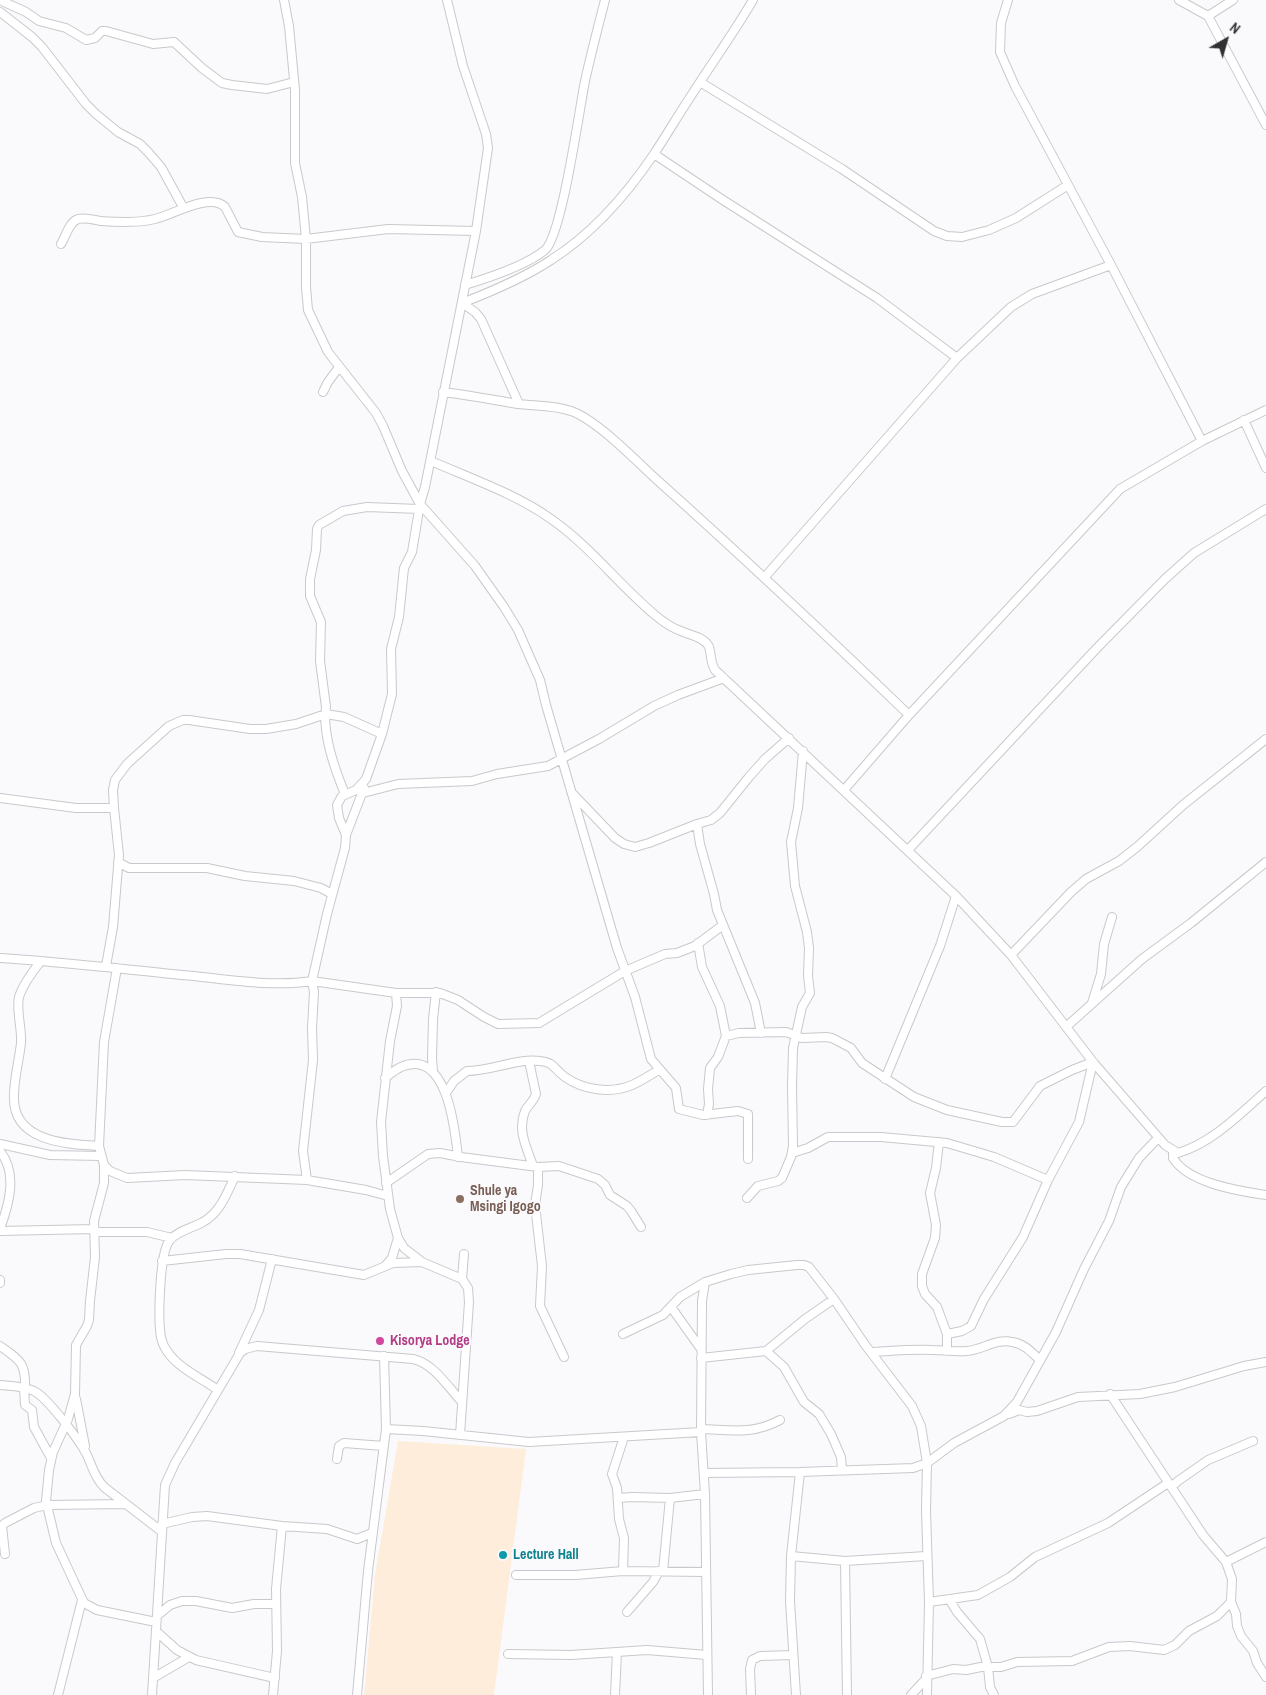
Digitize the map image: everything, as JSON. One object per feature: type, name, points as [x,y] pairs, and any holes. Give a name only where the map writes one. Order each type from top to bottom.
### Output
[{"type":"street","points":[[0,0],[26,12],[39,21],[66,28],[86,40],[95,38],[102,31],[106,31],[153,44],[174,42],[202,68],[222,83],[267,89],[294,82]]},
{"type":"street","points":[[284,0],[289,26],[294,82],[295,163],[302,197],[306,239],[308,310],[328,352],[376,413],[419,507],[475,566],[491,586],[518,630],[540,680],[617,948],[635,997],[651,1059],[676,1088],[679,1109],[707,1115],[738,1110],[748,1114],[748,1159]]},
{"type":"street","points":[[307,1180],[303,1151],[312,1060],[314,992],[312,981],[332,894],[345,848],[346,835],[382,734],[392,694],[390,649],[399,617],[404,568],[412,552],[419,507],[431,461],[476,231],[488,148],[486,134],[462,66],[448,0]]},
{"type":"street","points":[[465,285],[518,265],[545,250],[551,242],[560,213],[585,80],[605,0]]},
{"type":"street","points":[[462,303],[487,294],[551,260],[581,238],[626,192],[654,154],[700,82],[732,37],[753,0]]},
{"type":"street","points":[[1008,0],[1001,23],[1000,52],[1015,86],[1111,265],[1202,441]]},
{"type":"street","points":[[1179,0],[1208,16],[1266,125]]},
{"type":"street","points":[[1208,16],[1233,0]]},
{"type":"street","points":[[0,12],[42,47],[96,114],[118,132],[140,144],[148,152],[161,167],[183,208]]},
{"type":"street","points":[[700,82],[842,169],[934,231],[947,236],[962,237],[989,230],[1016,218],[1068,186]]},
{"type":"street","points":[[654,154],[722,200],[878,298],[958,358]]},
{"type":"street","points":[[60,244],[71,224],[80,219],[125,222],[154,219],[169,215],[183,208],[209,202],[219,203],[225,207],[235,230],[242,234],[306,239],[388,229],[476,231]]},
{"type":"street","points":[[764,578],[958,358],[1011,307],[1032,294],[1111,265]]},
{"type":"street","points":[[462,303],[481,319],[519,404]]},
{"type":"street","points":[[323,392],[339,367]]},
{"type":"street","points":[[444,392],[519,404],[546,406],[571,411],[588,420],[616,442],[764,578],[909,715]]},
{"type":"street","points":[[844,790],[909,715],[1120,489],[1202,441],[1266,410]]},
{"type":"street","points":[[1244,420],[1266,468]]},
{"type":"street","points":[[431,461],[536,509],[552,519],[656,616],[680,631],[703,640],[708,646],[712,665],[724,678],[956,896],[1011,955],[1093,1062],[1158,1138],[1173,1151],[1178,1153],[1190,1149],[1211,1136],[1233,1120],[1266,1091]]},
{"type":"street","points":[[345,794],[329,745],[320,661],[321,622],[310,596],[310,579],[316,550],[317,529],[319,525],[343,511],[367,507],[419,507]]},
{"type":"street","points":[[908,850],[1097,648],[1165,579],[1194,553],[1266,509]]},
{"type":"street","points":[[362,792],[398,784],[472,781],[497,774],[548,766],[654,706],[724,678]]},
{"type":"street","points":[[106,966],[113,927],[118,862],[113,790],[115,780],[138,753],[169,726],[183,720],[189,720],[266,729],[296,724],[325,714],[344,717],[382,734]]},
{"type":"street","points":[[572,792],[615,838],[624,844],[635,847],[711,820],[720,813],[754,771],[776,748],[789,738]]},
{"type":"street","points":[[1011,955],[1071,892],[1086,879],[1125,856],[1183,805],[1266,739]]},
{"type":"street","points":[[747,1198],[758,1186],[782,1178],[792,1153],[794,1122],[792,1066],[795,1036],[802,1007],[810,993],[807,932],[795,886],[791,842],[799,799],[803,751]]},
{"type":"street","points":[[346,835],[337,810],[338,801],[345,794],[356,790],[366,779]]},
{"type":"street","points":[[0,798],[76,808],[114,808]]},
{"type":"street","points":[[697,824],[700,844],[723,925],[755,1003],[761,1033]]},
{"type":"street","points":[[118,862],[129,868],[207,868],[246,876],[294,881],[321,888],[332,894]]},
{"type":"street","points":[[1066,1027],[1142,959],[1191,923],[1266,862]]},
{"type":"street","points":[[884,1079],[940,946],[956,896]]},
{"type":"street","points":[[1092,1003],[1101,974],[1104,944],[1112,917]]},
{"type":"street","points":[[0,958],[106,966],[235,980],[285,983],[312,981],[396,993],[436,992],[458,1000],[498,1024],[539,1023],[625,971],[665,954],[677,952],[698,943],[723,925]]},
{"type":"street","points":[[698,943],[702,967],[720,1006],[726,1036],[718,1057],[710,1068],[707,1115]]},
{"type":"street","points":[[41,960],[19,997],[22,1029],[14,1098],[17,1115],[22,1123],[31,1131],[47,1140],[57,1143],[99,1146]]},
{"type":"street","points":[[117,968],[104,1042],[99,1146],[104,1165],[104,1183],[94,1230],[95,1257],[89,1320],[76,1345],[75,1394],[81,1433],[87,1455],[97,1479],[126,1504],[162,1527]]},
{"type":"street","points":[[433,1072],[433,1019],[436,992]]},
{"type":"street","points":[[396,993],[397,1006],[385,1078],[381,1122],[382,1156],[388,1196],[398,1238],[404,1248],[422,1262],[462,1279],[468,1288],[469,1302],[460,1435]]},
{"type":"street","points":[[726,1036],[739,1033],[786,1032],[802,1038],[826,1037],[852,1048],[862,1063],[914,1097],[947,1110],[1009,1123],[1013,1122],[1040,1086],[1093,1062]]},
{"type":"street","points":[[446,1093],[454,1081],[468,1070],[478,1071],[538,1060],[551,1063],[562,1075],[572,1082],[588,1088],[604,1090],[621,1089],[632,1085],[659,1070]]},
{"type":"street","points":[[529,1061],[536,1094],[526,1111],[521,1130],[536,1167],[538,1185],[535,1205],[542,1266],[540,1306],[564,1357]]},
{"type":"street","points":[[948,1334],[962,1331],[971,1326],[984,1299],[1022,1237],[1048,1180],[1078,1122],[1093,1062]]},
{"type":"street","points":[[385,1078],[401,1067],[409,1065],[419,1064],[433,1072],[446,1093],[452,1114],[458,1156]]},
{"type":"street","points":[[440,1081],[454,1081]]},
{"type":"street","points":[[792,1153],[800,1152],[828,1137],[874,1136],[939,1142],[979,1152],[1048,1180]]},
{"type":"street","points":[[1004,1416],[1024,1392],[1056,1332],[1084,1269],[1109,1220],[1121,1187],[1139,1158],[1158,1138]]},
{"type":"street","points":[[939,1142],[936,1168],[930,1193],[936,1225],[935,1238],[922,1274],[922,1286],[925,1294],[938,1307],[948,1334],[947,1351]]},
{"type":"street","points":[[0,1144],[50,1155],[101,1156]]},
{"type":"street","points":[[0,1151],[9,1165],[10,1178],[8,1207],[0,1230],[147,1232],[172,1238]]},
{"type":"street","points":[[1173,1151],[1172,1158],[1182,1169],[1203,1180],[1229,1189],[1266,1195]]},
{"type":"street","points":[[386,1183],[428,1154],[440,1153],[536,1167],[559,1166],[598,1179],[605,1185],[610,1195],[627,1206],[641,1227]]},
{"type":"street","points":[[104,1165],[116,1175],[127,1178],[185,1175],[307,1180],[366,1190],[388,1196]]},
{"type":"street","points":[[218,1390],[180,1365],[172,1358],[163,1345],[160,1336],[162,1261],[166,1246],[172,1238],[212,1216],[218,1209],[235,1176]]},
{"type":"street","points":[[385,1267],[392,1258],[398,1238]]},
{"type":"street","points":[[162,1261],[226,1254],[256,1256],[364,1275],[393,1263],[422,1262]]},
{"type":"street","points":[[462,1279],[464,1254]]},
{"type":"street","points":[[152,1695],[165,1484],[236,1358],[259,1310],[272,1259]]},
{"type":"street","points":[[623,1334],[663,1315],[680,1297],[704,1282],[748,1270],[804,1265],[809,1268],[834,1299],[918,1416],[925,1441],[927,1463],[926,1556],[929,1602],[927,1695]]},
{"type":"street","points":[[704,1282],[701,1349],[701,1430],[705,1494],[708,1695]]},
{"type":"street","points":[[701,1358],[766,1352],[804,1319],[834,1299]]},
{"type":"street","points":[[671,1307],[701,1349]]},
{"type":"street","points":[[871,1352],[978,1350],[989,1344],[1010,1341],[1023,1345],[1040,1360]]},
{"type":"street","points":[[236,1358],[244,1349],[257,1346],[413,1359],[424,1363],[462,1402]]},
{"type":"street","points":[[0,1348],[0,1354]]},
{"type":"street","points":[[0,1348],[22,1362],[26,1373],[25,1405],[32,1410],[34,1427],[52,1458]]},
{"type":"street","points":[[766,1352],[784,1367],[804,1402],[819,1414],[831,1434],[841,1457],[842,1470]]},
{"type":"street","points":[[357,1695],[372,1533],[386,1429],[384,1356]]},
{"type":"street","points":[[704,1473],[913,1468],[927,1463],[954,1444],[1004,1416],[1019,1410],[1027,1412],[1037,1411],[1078,1397],[1140,1394],[1175,1387],[1244,1366],[1266,1362]]},
{"type":"street","points":[[0,1385],[35,1391],[66,1424],[87,1455]]},
{"type":"street","points":[[75,1394],[49,1470],[47,1505],[56,1543],[82,1600],[88,1607],[157,1619]]},
{"type":"street","points":[[1110,1394],[1203,1535],[1226,1562],[1232,1579],[1231,1602],[1241,1636],[1253,1651],[1257,1663],[1266,1677]]},
{"type":"street","points":[[386,1429],[529,1442],[624,1437],[701,1430],[757,1430],[780,1420]]},
{"type":"street","points":[[623,1571],[625,1546],[619,1519],[617,1488],[612,1474],[624,1437]]},
{"type":"street","points":[[929,1602],[978,1596],[1010,1577],[1035,1557],[1108,1523],[1178,1481],[1208,1460],[1253,1441]]},
{"type":"street","points":[[337,1459],[342,1443],[384,1446]]},
{"type":"street","points":[[796,1695],[790,1602],[791,1556],[800,1472]]},
{"type":"street","points":[[618,1498],[670,1498],[705,1494]]},
{"type":"street","points":[[627,1612],[661,1571],[670,1498]]},
{"type":"street","points":[[5,1554],[2,1526],[5,1522],[30,1510],[47,1505],[126,1504]]},
{"type":"street","points":[[162,1527],[192,1517],[207,1516],[282,1526],[327,1529],[358,1538],[372,1533]]},
{"type":"street","points":[[273,1695],[277,1651],[276,1589],[282,1526]]},
{"type":"street","points":[[1226,1562],[1266,1542]]},
{"type":"street","points":[[791,1556],[845,1561],[926,1556]]},
{"type":"street","points":[[845,1561],[847,1695]]},
{"type":"street","points":[[516,1575],[575,1575],[623,1571],[706,1572]]},
{"type":"street","points":[[949,1599],[956,1612],[980,1639],[988,1667],[990,1686],[994,1695]]},
{"type":"street","points":[[58,1695],[82,1600]]},
{"type":"street","points":[[157,1619],[170,1605],[182,1601],[196,1601],[232,1608],[254,1604],[276,1604]]},
{"type":"street","points":[[911,1695],[926,1677],[943,1671],[1001,1667],[1017,1662],[1072,1661],[1109,1647],[1130,1646],[1164,1650],[1175,1645],[1199,1625],[1217,1616],[1231,1602]]},
{"type":"street","points":[[156,1631],[189,1658],[276,1678]]},
{"type":"street","points":[[508,1654],[571,1655],[647,1650],[707,1655]]},
{"type":"street","points":[[615,1695],[617,1652]]},
{"type":"street","points":[[751,1695],[750,1669],[752,1660],[760,1656],[793,1655]]},
{"type":"street","points":[[153,1678],[189,1658]]},
{"type":"shaded area","points":[[398,1441],[526,1449],[494,1695],[364,1695],[375,1575]]},
{"type":"place","name":"Shule ya Msingi Igogo","points":[[460,1199]]},
{"type":"place","name":"Kisorya Lodge","points":[[380,1341]]},
{"type":"place","name":"Lecture Hall","points":[[503,1555]]}]
